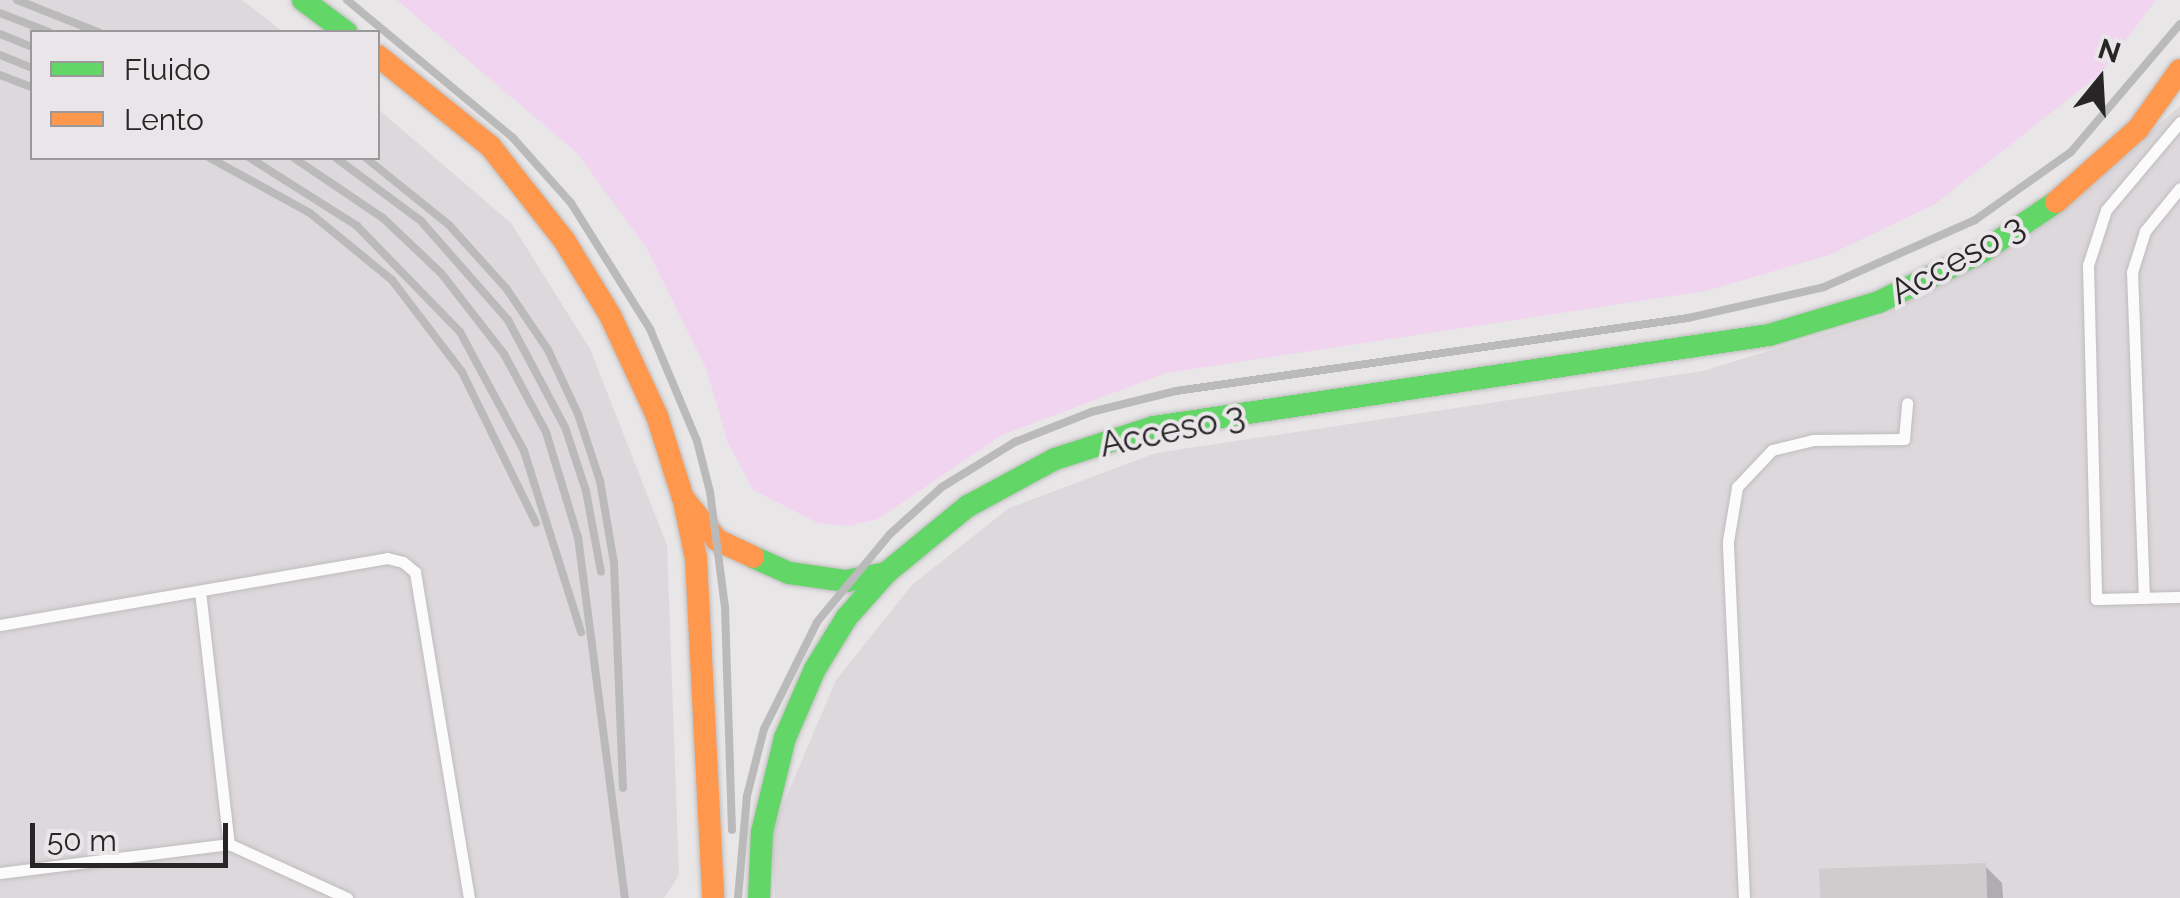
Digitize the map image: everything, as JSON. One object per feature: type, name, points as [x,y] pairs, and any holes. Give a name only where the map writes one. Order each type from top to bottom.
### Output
[{"type":"main road","points":[[302,0],[343,30]]},
{"type":"main road","points":[[380,58],[490,146],[564,240],[610,315],[657,416],[683,498],[696,558],[713,898]]},
{"type":"main road","name":"Acceso 3","points":[[759,898],[762,832],[785,738],[831,643],[886,573],[986,496],[1055,458],[1154,427],[1769,335],[1879,302],[1982,252],[2060,199],[2138,129],[2180,70]]},
{"type":"main road","points":[[683,498],[717,540],[752,560],[818,580],[886,573]]},
{"type":"lane","points":[[2180,122],[2106,210],[2088,265],[2096,599],[2180,597]]},
{"type":"lane","points":[[2144,598],[2132,272],[2145,232],[2180,188]]},
{"type":"lane","points":[[1744,898],[1728,541],[1737,487],[1772,450],[1813,440],[1904,438],[1907,403]]},
{"type":"lane","points":[[0,625],[388,558],[415,572],[469,898]]},
{"type":"lane","points":[[200,591],[229,844]]},
{"type":"lane","points":[[0,873],[229,844],[347,898]]},
{"type":"shaded area","points":[[0,0],[242,0],[280,30],[30,30],[30,160],[380,160],[380,111],[511,223],[590,349],[667,545],[679,875],[664,898],[0,898]]},
{"type":"shaded area","points":[[397,0],[2156,0],[2099,75],[1935,204],[1829,255],[1705,291],[1166,373],[1002,435],[878,519],[848,526],[818,523],[753,490],[728,443],[706,368],[647,249],[577,153]]},
{"type":"shaded area","points":[[2180,106],[2180,898],[775,898],[771,833],[836,680],[912,585],[1009,508],[1156,453],[1703,371],[1886,315],[2058,211]]},
{"type":"building","points":[[1986,863],[1987,898],[1820,898],[1819,869]]},
{"type":"railway","points":[[17,0],[93,30]]},
{"type":"railway","points":[[347,0],[513,138],[571,203],[650,329],[697,441],[710,492],[725,608],[732,830]]},
{"type":"railway","points":[[0,13],[44,30]]},
{"type":"railway","points":[[738,898],[747,796],[764,729],[817,622],[890,534],[942,487],[1015,442],[1091,412],[1176,391],[1688,318],[1824,287],[1975,220],[2071,152],[2180,24]]},
{"type":"railway","points":[[0,34],[30,46]]},
{"type":"railway","points":[[0,55],[30,67]]},
{"type":"railway","points":[[0,75],[30,86]]},
{"type":"railway","points":[[214,160],[310,213],[392,280],[462,372],[536,523]]},
{"type":"railway","points":[[253,160],[357,226],[460,332],[524,451],[581,632]]},
{"type":"railway","points":[[297,160],[383,218],[441,273],[504,354],[546,432],[578,537],[625,898]]},
{"type":"railway","points":[[339,160],[421,221],[508,320],[565,427],[586,491],[601,572]]},
{"type":"railway","points":[[368,160],[449,225],[506,288],[548,350],[578,414],[600,481],[614,563],[623,788]]},
{"type":"traffic: fast","points":[[303,0],[343,30]]},
{"type":"traffic: fast","points":[[753,557],[789,573],[846,581],[886,573],[968,506],[1055,459],[1154,427],[1769,335],[1879,302],[1982,252],[2056,202]]},
{"type":"traffic: fast","points":[[759,898],[762,832],[785,738],[815,669],[847,617],[886,573]]},
{"type":"traffic: slow","points":[[380,58],[490,146],[564,240],[610,315],[657,416],[683,498],[717,540],[753,557]]},
{"type":"traffic: slow","points":[[2056,202],[2138,129],[2180,70]]},
{"type":"traffic: slow","points":[[685,506],[696,558],[713,898]]}]
